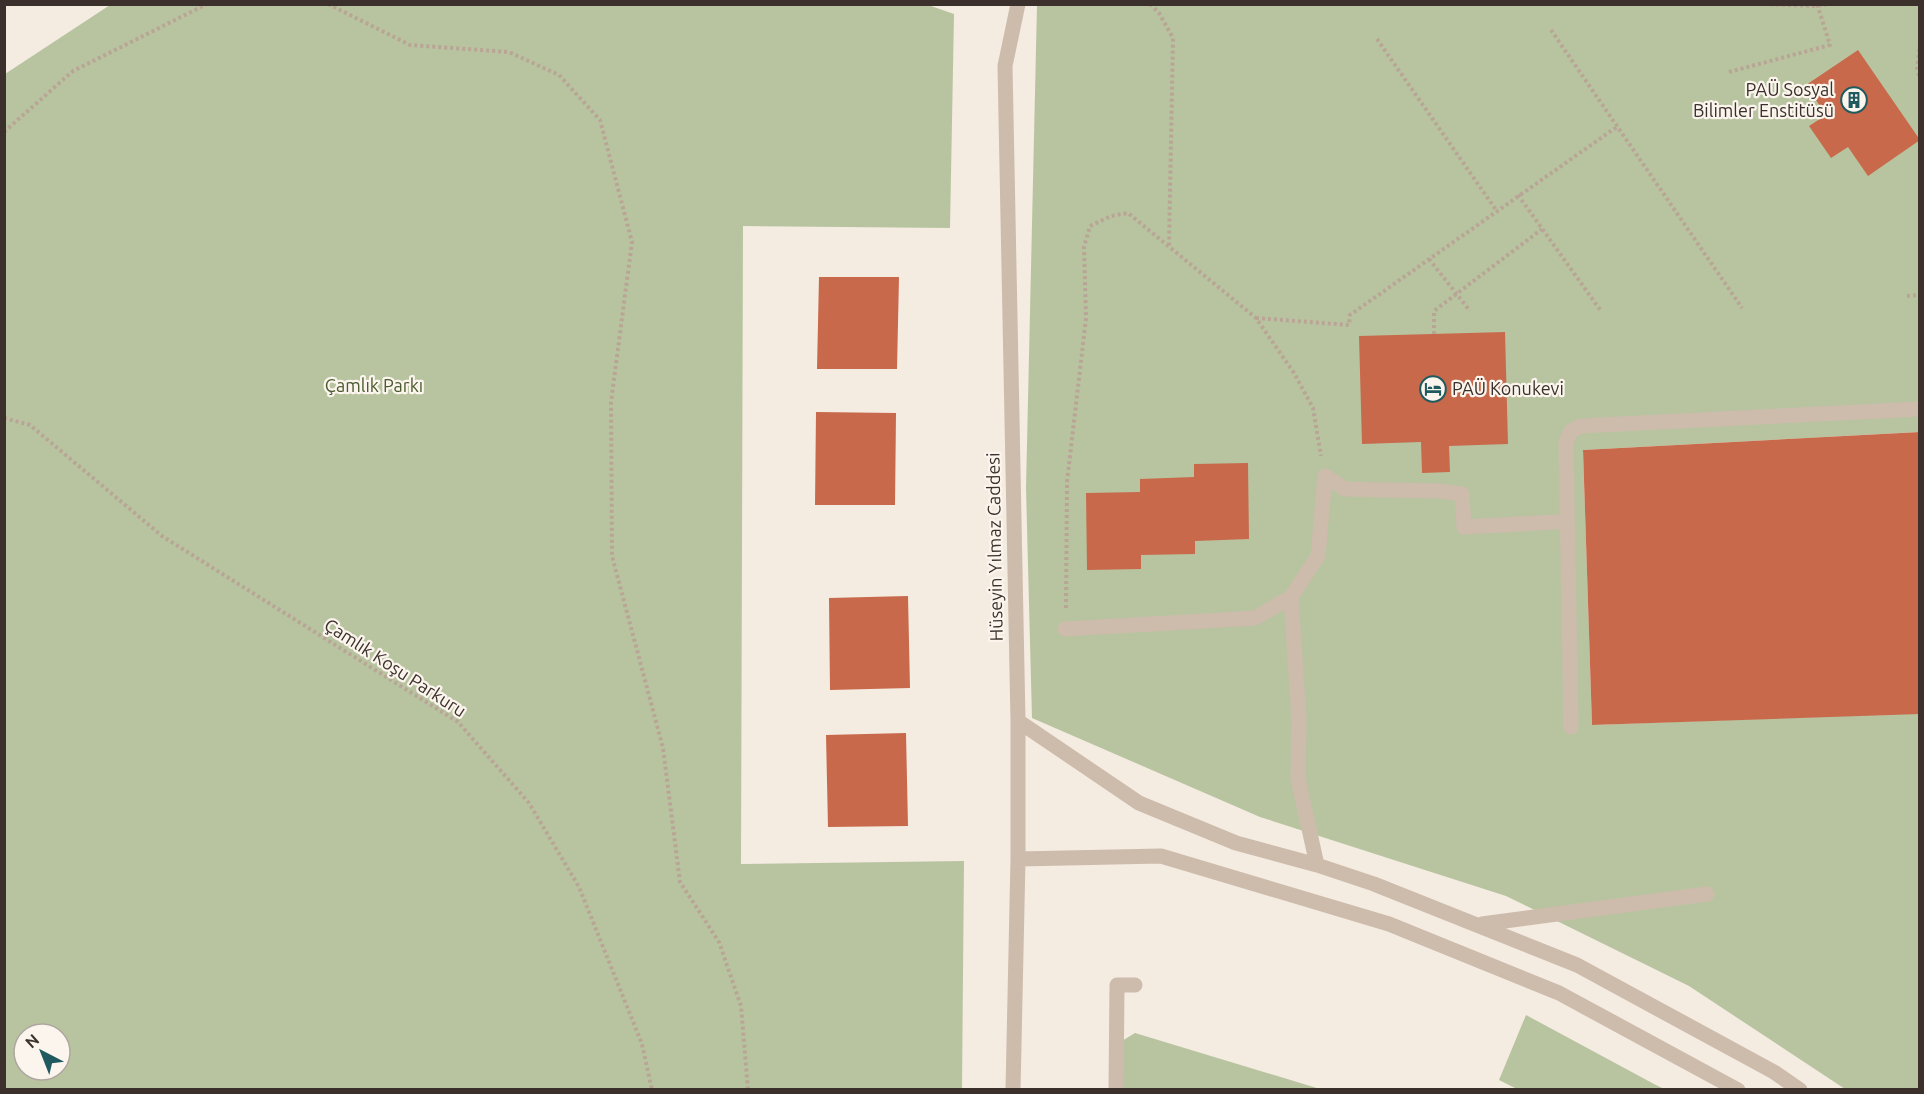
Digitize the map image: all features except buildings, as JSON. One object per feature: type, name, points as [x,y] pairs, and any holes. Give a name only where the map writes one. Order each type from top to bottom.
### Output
[{"type":"street","name":"Hüseyin Yılmaz Caddesi","points":[[1013,1089],[1018,859],[1018,721],[1005,66],[1018,4]]},
{"type":"street","points":[[1571,728],[1566,443],[1570,432],[1580,426],[1920,409]]},
{"type":"street","points":[[1065,630],[1255,618],[1291,597],[1318,556],[1324,476],[1345,489],[1438,491],[1462,494],[1464,527],[1556,522]]},
{"type":"street","points":[[1291,597],[1299,720],[1298,779],[1317,865]]},
{"type":"street","points":[[1018,721],[1139,803],[1236,843],[1317,865],[1374,884],[1479,924],[1576,965],[1774,1072],[1800,1089]]},
{"type":"street","points":[[1018,859],[1161,856],[1389,924],[1559,993],[1738,1089]]},
{"type":"street","points":[[1479,924],[1707,894]]},
{"type":"street","points":[[1116,1089],[1117,985],[1135,984]]},
{"type":"path","points":[[4,132],[73,71],[207,4]]},
{"type":"path","points":[[328,4],[410,45],[509,52],[559,75],[600,120],[632,242],[611,402],[612,556],[663,748],[680,882],[719,942],[741,1006],[748,1089]]},
{"type":"path","points":[[1150,4],[1159,13],[1173,38],[1169,246]]},
{"type":"path","points":[[1764,4],[1828,4]]},
{"type":"path","points":[[1729,72],[1830,45],[1817,5]]},
{"type":"path","points":[[1551,30],[1742,308]]},
{"type":"path","points":[[1377,39],[1496,210]]},
{"type":"path","points":[[1920,43],[1917,70],[1920,77]]},
{"type":"path","points":[[1256,318],[1349,325],[1350,315],[1618,126]]},
{"type":"path","points":[[1518,195],[1601,311]]},
{"type":"path","points":[[1065,630],[1067,482],[1086,318],[1084,247],[1090,226],[1111,216],[1128,213],[1256,318],[1294,373],[1313,408],[1324,476]]},
{"type":"path","points":[[1434,334],[1434,311],[1542,229]]},
{"type":"path","points":[[1429,259],[1470,311]]},
{"type":"path","points":[[1907,296],[1920,295]]},
{"type":"path","name":"Çamlık Koşu Parkuru","points":[[4,418],[30,425],[162,536],[458,722],[528,802],[579,887],[642,1044],[652,1089]]},
{"type":"green space","name":"Çamlık Parkı","points":[[110,5],[928,5],[954,14],[950,228],[743,226],[741,864],[964,861],[962,1089],[5,1089],[5,74]]},
{"type":"green space","points":[[1037,5],[1919,5],[1919,432],[1583,450],[1592,725],[1919,713],[1919,1089],[1845,1089],[1689,986],[1506,896],[1260,817],[1032,718],[1026,488]]},
{"type":"green space","points":[[1526,1015],[1664,1089],[1517,1089],[1499,1080]]},
{"type":"green space","points":[[1135,1033],[1320,1089],[1117,1090],[1117,1044]]},
{"type":"place","name":"PAÜ Sosyal Bilimler Enstitüsü","points":[[1854,100]]},
{"type":"place","name":"PAÜ Konukevi","points":[[1433,389]]}]
